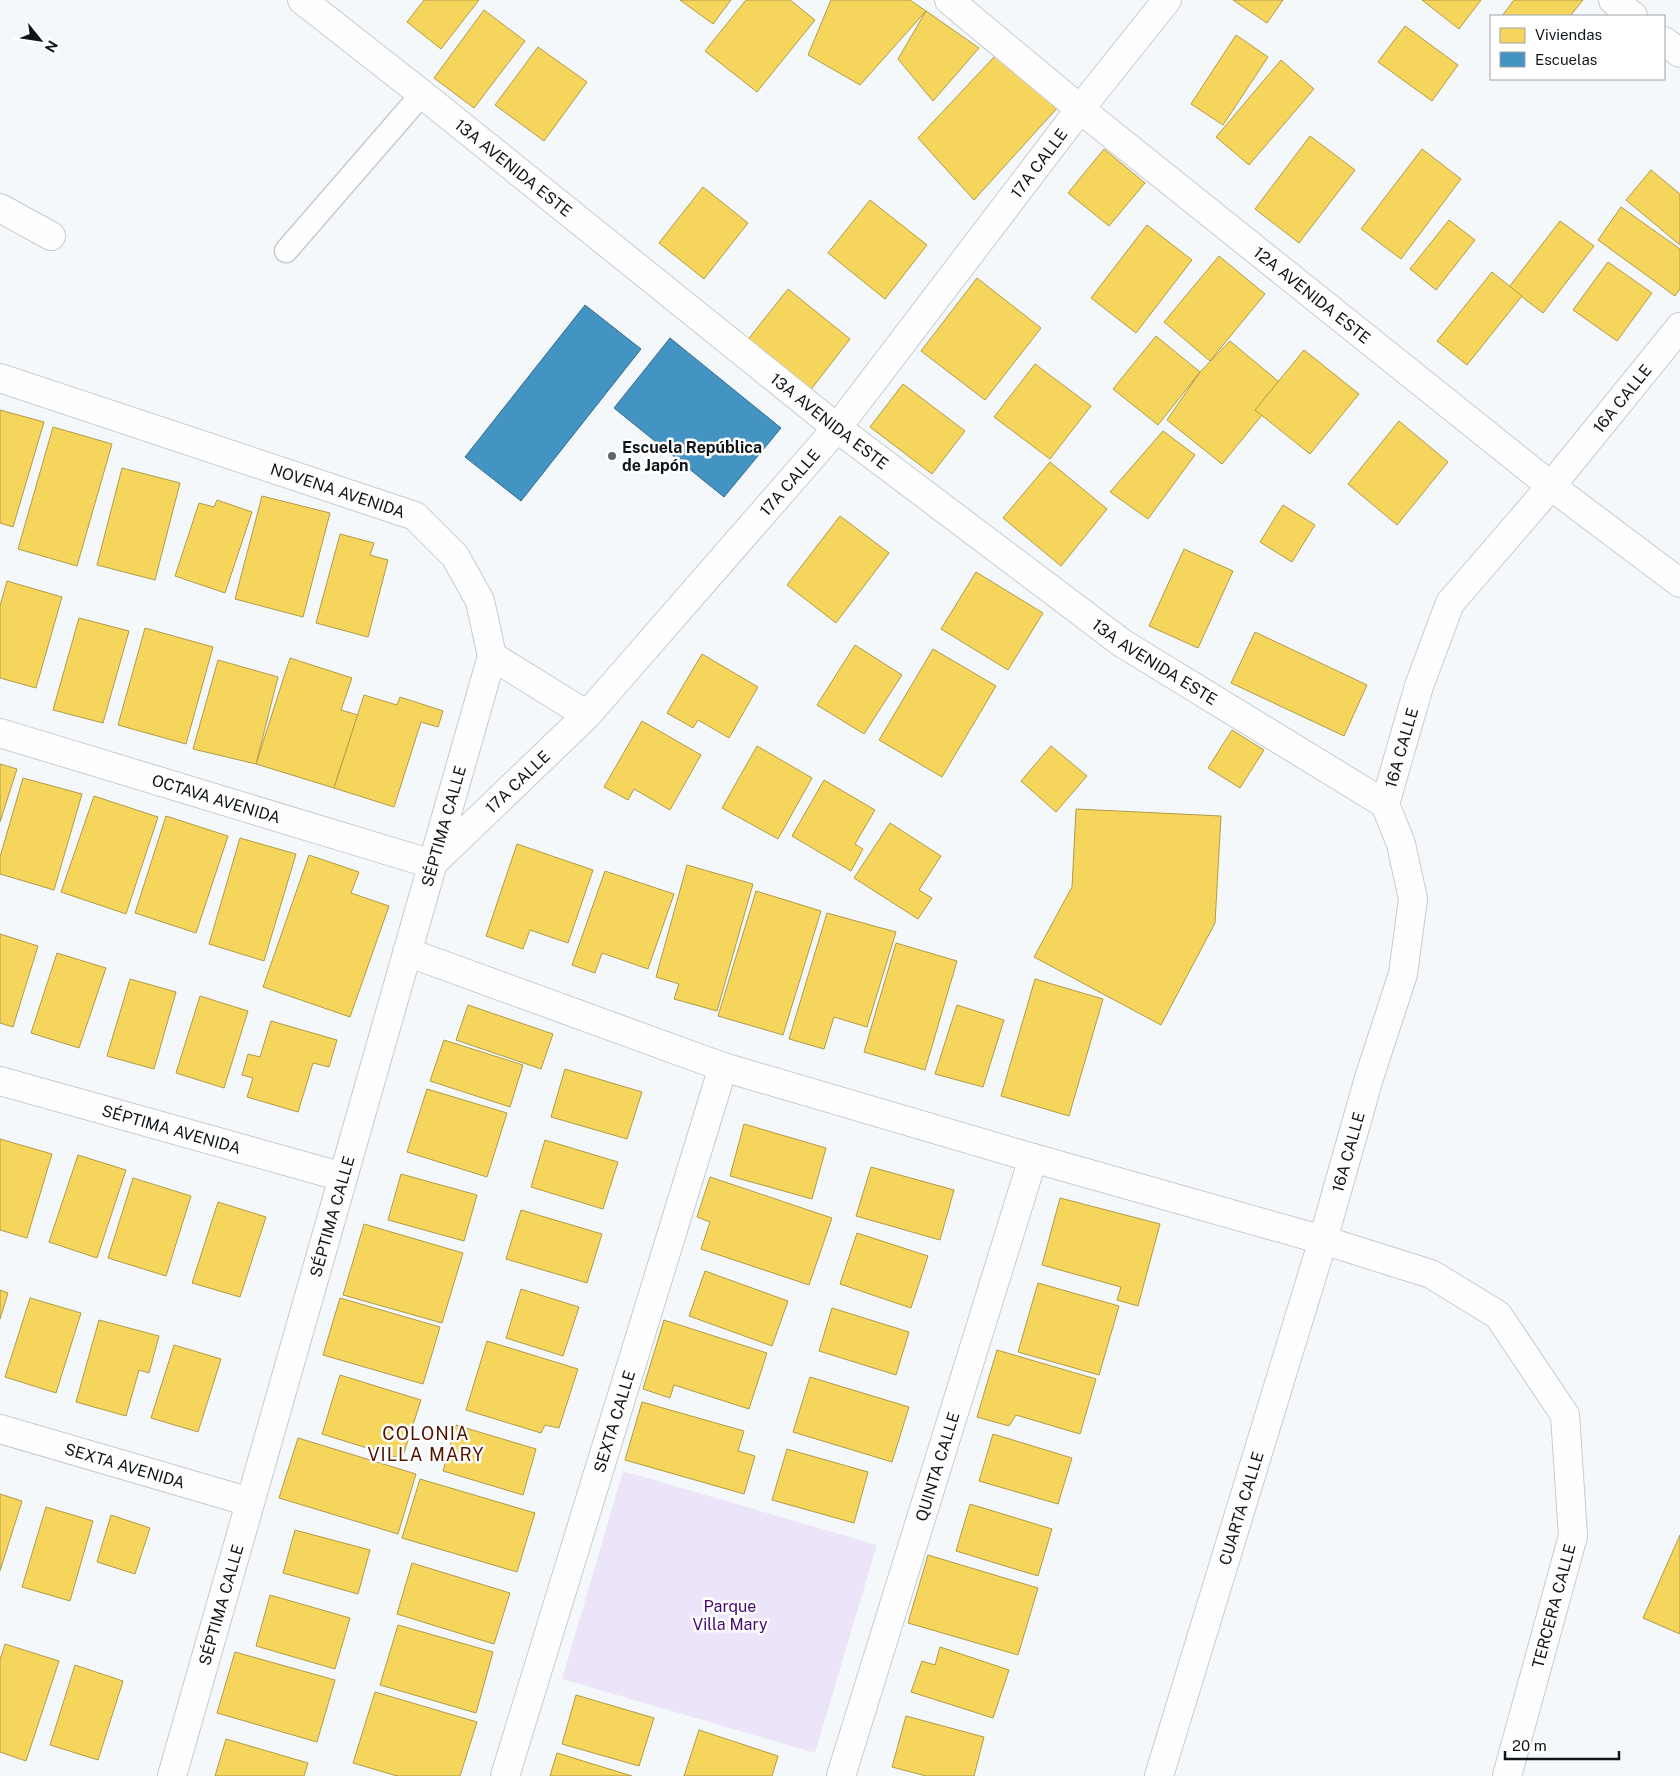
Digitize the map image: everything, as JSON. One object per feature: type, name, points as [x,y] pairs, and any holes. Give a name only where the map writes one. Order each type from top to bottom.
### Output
[{"type":"street","name":"13A AVENIDA ESTE","points":[[302,0],[422,94],[837,428],[1122,642],[1385,804]]},
{"type":"street","name":"12A AVENIDA ESTE","points":[[949,0],[1080,109],[1551,486],[1680,583]]},
{"type":"street","name":"17A CALLE","points":[[432,864],[587,715],[837,428],[1080,109],[1168,0]]},
{"type":"street","points":[[1613,0],[1632,15]]},
{"type":"street","points":[[1665,41],[1680,54]]},
{"type":"street","points":[[0,208],[51,236]]},
{"type":"street","name":"16A CALLE","points":[[1323,1240],[1369,1078],[1403,974],[1413,899],[1401,844],[1385,804],[1420,686],[1450,603],[1551,486],[1680,326]]},
{"type":"street","name":"NOVENA AVENIDA","points":[[0,378],[415,516],[455,556],[480,601],[492,656]]},
{"type":"street","points":[[492,656],[587,715]]},
{"type":"street","name":"SÉPTIMA CALLE","points":[[172,1776],[492,656]]},
{"type":"street","name":"OCTAVA AVENIDA","points":[[0,733],[432,864]]},
{"type":"street","name":"TERCERA CALLE","points":[[407,952],[723,1067],[1032,1158],[1323,1240],[1431,1274],[1498,1316],[1565,1415],[1573,1536],[1507,1776]]},
{"type":"street","name":"SEXTA CALLE","points":[[505,1776],[723,1067]]},
{"type":"street","name":"SÉPTIMA AVENIDA","points":[[0,1081],[343,1177]]},
{"type":"street","name":"QUINTA CALLE","points":[[841,1776],[1032,1158]]},
{"type":"street","name":"CUARTA CALLE","points":[[1159,1776],[1323,1240]]},
{"type":"street","name":"SEXTA AVENIDA","points":[[0,1428],[250,1502]]},
{"type":"lane","points":[[286,251],[422,94]]},
{"type":"green space","name":"Parque Villa Mary","points":[[623,1471],[877,1545],[815,1753],[562,1679]]},
{"type":"building: Viviendas","points":[[424,0],[479,0],[441,49],[407,22]]},
{"type":"building: Viviendas","points":[[680,0],[731,0],[713,24]]},
{"type":"building: Viviendas","points":[[746,0],[790,0],[815,20],[757,92],[705,51]]},
{"type":"building: Viviendas","points":[[831,0],[910,0],[926,11],[860,85],[808,55]]},
{"type":"building: Viviendas","points":[[1233,0],[1283,0],[1267,23]]},
{"type":"building: Viviendas","points":[[1422,0],[1481,0],[1459,29]]},
{"type":"building: Viviendas","points":[[1514,0],[1583,0],[1571,15],[1503,15]]},
{"type":"building: Viviendas","points":[[484,10],[525,41],[474,108],[434,78]]},
{"type":"building: Viviendas","points":[[926,11],[979,48],[933,101],[898,59]]},
{"type":"building: Viviendas","points":[[1405,26],[1458,65],[1432,101],[1378,62]]},
{"type":"building: Viviendas","points":[[1236,35],[1268,57],[1223,125],[1191,104]]},
{"type":"building: Viviendas","points":[[538,47],[587,82],[544,141],[495,105]]},
{"type":"building: Viviendas","points":[[995,56],[1060,105],[974,200],[918,138]]},
{"type":"building: Viviendas","points":[[1281,60],[1314,89],[1249,165],[1216,137]]},
{"type":"building: Viviendas","points":[[1310,136],[1355,170],[1299,243],[1255,209]]},
{"type":"building: Viviendas","points":[[1104,149],[1145,183],[1109,226],[1068,193]]},
{"type":"building: Viviendas","points":[[1422,149],[1461,179],[1401,259],[1361,229]]},
{"type":"building: Viviendas","points":[[1651,170],[1680,194],[1680,245],[1626,200]]},
{"type":"building: Viviendas","points":[[703,187],[748,223],[704,279],[659,243]]},
{"type":"building: Viviendas","points":[[870,200],[927,245],[885,299],[828,253]]},
{"type":"building: Viviendas","points":[[1621,207],[1680,249],[1680,289],[1675,296],[1598,240]]},
{"type":"building: Viviendas","points":[[1449,220],[1475,240],[1436,290],[1410,269]]},
{"type":"building: Viviendas","points":[[1560,221],[1594,246],[1543,313],[1509,287]]},
{"type":"building: Viviendas","points":[[1147,225],[1192,260],[1136,333],[1091,298]]},
{"type":"building: Viviendas","points":[[1219,256],[1265,294],[1210,361],[1164,322]]},
{"type":"building: Viviendas","points":[[1608,262],[1652,293],[1617,341],[1573,310]]},
{"type":"building: Viviendas","points":[[1492,272],[1522,296],[1467,365],[1437,341]]},
{"type":"building: Viviendas","points":[[977,278],[1041,328],[985,400],[921,351]]},
{"type":"building: Viviendas","points":[[788,289],[850,339],[809,392],[746,342]]},
{"type":"building: Viviendas","points":[[1156,336],[1200,372],[1158,425],[1113,389]]},
{"type":"building: Viviendas","points":[[1230,341],[1285,387],[1222,464],[1167,420],[1200,372]]},
{"type":"building: Viviendas","points":[[1304,350],[1359,394],[1310,454],[1255,410]]},
{"type":"building: Viviendas","points":[[1035,364],[1091,406],[1050,459],[994,417]]},
{"type":"building: Viviendas","points":[[903,384],[965,431],[932,474],[870,427]]},
{"type":"building: Viviendas","points":[[0,410],[44,422],[13,527],[0,523]]},
{"type":"building: Viviendas","points":[[1399,421],[1448,462],[1397,525],[1348,484]]},
{"type":"building: Viviendas","points":[[53,427],[112,444],[77,566],[18,549]]},
{"type":"building: Viviendas","points":[[1163,431],[1195,455],[1148,519],[1110,492]]},
{"type":"building: Viviendas","points":[[1050,462],[1107,509],[1061,566],[1003,518]]},
{"type":"building: Viviendas","points":[[122,468],[180,483],[155,580],[97,565]]},
{"type":"building: Viviendas","points":[[262,496],[330,513],[303,617],[235,599]]},
{"type":"building: Viviendas","points":[[217,500],[252,512],[225,593],[175,576],[199,503],[214,507]]},
{"type":"building: Viviendas","points":[[1283,505],[1315,525],[1292,562],[1260,542]]},
{"type":"building: Viviendas","points":[[840,516],[889,553],[836,623],[787,585]]},
{"type":"building: Viviendas","points":[[340,534],[374,543],[370,555],[388,560],[368,637],[316,623]]},
{"type":"building: Viviendas","points":[[1184,549],[1233,571],[1198,648],[1149,626]]},
{"type":"building: Viviendas","points":[[976,572],[1043,613],[1008,670],[941,629]]},
{"type":"building: Viviendas","points":[[7,581],[62,597],[36,688],[0,678],[0,606]]},
{"type":"building: Viviendas","points":[[79,618],[129,631],[103,723],[53,710]]},
{"type":"building: Viviendas","points":[[145,628],[213,647],[186,744],[118,725]]},
{"type":"building: Viviendas","points":[[1255,632],[1367,685],[1344,736],[1231,683]]},
{"type":"building: Viviendas","points":[[855,645],[902,675],[864,734],[817,705]]},
{"type":"building: Viviendas","points":[[933,649],[996,686],[942,777],[879,740]]},
{"type":"building: Viviendas","points":[[702,654],[758,687],[729,738],[698,720],[693,728],[667,713]]},
{"type":"building: Viviendas","points":[[290,658],[352,678],[341,710],[358,715],[334,788],[256,764]]},
{"type":"building: Viviendas","points":[[218,660],[278,677],[256,764],[193,749]]},
{"type":"building: Viviendas","points":[[364,695],[397,705],[400,697],[443,711],[438,727],[421,722],[394,807],[334,788]]},
{"type":"building: Viviendas","points":[[642,721],[701,755],[670,810],[634,789],[628,800],[604,787]]},
{"type":"building: Viviendas","points":[[1232,730],[1264,750],[1240,788],[1208,768]]},
{"type":"building: Viviendas","points":[[757,746],[812,778],[778,839],[722,808]]},
{"type":"building: Viviendas","points":[[1051,746],[1087,776],[1056,812],[1021,781]]},
{"type":"building: Viviendas","points":[[0,764],[17,769],[0,822]]},
{"type":"building: Viviendas","points":[[23,778],[82,794],[54,890],[0,874],[0,857]]},
{"type":"building: Viviendas","points":[[824,780],[875,810],[855,844],[863,849],[851,871],[792,836]]},
{"type":"building: Viviendas","points":[[94,796],[158,817],[126,914],[61,892]]},
{"type":"building: Viviendas","points":[[1076,809],[1221,816],[1215,923],[1161,1025],[1034,957],[1072,887]]},
{"type":"building: Viviendas","points":[[166,816],[228,836],[196,933],[135,913]]},
{"type":"building: Viviendas","points":[[890,823],[941,856],[919,890],[932,898],[918,919],[854,878]]},
{"type":"building: Viviendas","points":[[240,838],[296,854],[264,961],[209,944]]},
{"type":"building: Viviendas","points":[[517,844],[593,870],[568,943],[530,930],[523,949],[486,936]]},
{"type":"building: Viviendas","points":[[309,855],[359,872],[351,893],[389,906],[350,1017],[263,987]]},
{"type":"building: Viviendas","points":[[687,865],[753,884],[717,1011],[674,999],[679,984],[656,977]]},
{"type":"building: Viviendas","points":[[605,871],[674,894],[648,969],[602,953],[595,973],[572,965]]},
{"type":"building: Viviendas","points":[[756,891],[821,911],[783,1035],[718,1016]]},
{"type":"building: Viviendas","points":[[827,913],[896,932],[867,1027],[834,1017],[824,1049],[789,1039]]},
{"type":"building: Viviendas","points":[[0,934],[38,946],[13,1027],[0,1023]]},
{"type":"building: Viviendas","points":[[896,943],[957,961],[925,1070],[864,1052]]},
{"type":"building: Viviendas","points":[[57,953],[106,968],[79,1048],[31,1033]]},
{"type":"building: Viviendas","points":[[130,979],[176,992],[154,1069],[107,1056]]},
{"type":"building: Viviendas","points":[[1035,979],[1103,999],[1069,1116],[1001,1096]]},
{"type":"building: Viviendas","points":[[200,996],[248,1011],[224,1088],[176,1073]]},
{"type":"building: Viviendas","points":[[468,1005],[553,1034],[541,1069],[456,1040]]},
{"type":"building: Viviendas","points":[[957,1005],[1004,1020],[983,1087],[935,1074]]},
{"type":"building: Viviendas","points":[[271,1021],[337,1040],[329,1067],[313,1063],[298,1112],[247,1097],[253,1078],[242,1075],[248,1054],[260,1057]]},
{"type":"building: Viviendas","points":[[444,1040],[523,1065],[510,1107],[430,1081]]},
{"type":"building: Viviendas","points":[[565,1069],[642,1092],[627,1139],[551,1117]]},
{"type":"building: Viviendas","points":[[427,1089],[507,1113],[487,1177],[407,1152]]},
{"type":"building: Viviendas","points":[[744,1124],[826,1148],[812,1199],[730,1176]]},
{"type":"building: Viviendas","points":[[0,1139],[52,1154],[27,1238],[0,1230]]},
{"type":"building: Viviendas","points":[[545,1140],[618,1162],[603,1209],[531,1187]]},
{"type":"building: Viviendas","points":[[78,1155],[126,1170],[97,1258],[49,1242]]},
{"type":"building: Viviendas","points":[[871,1167],[954,1190],[940,1240],[856,1216]]},
{"type":"building: Viviendas","points":[[401,1174],[477,1195],[464,1241],[388,1220]]},
{"type":"building: Viviendas","points":[[710,1177],[832,1218],[809,1285],[701,1249],[710,1222],[697,1217]]},
{"type":"building: Viviendas","points":[[133,1178],[191,1196],[166,1276],[108,1258]]},
{"type":"building: Viviendas","points":[[1060,1198],[1160,1224],[1138,1306],[1117,1300],[1121,1287],[1042,1265]]},
{"type":"building: Viviendas","points":[[218,1202],[266,1217],[240,1297],[192,1283]]},
{"type":"building: Viviendas","points":[[521,1210],[602,1234],[587,1283],[506,1259]]},
{"type":"building: Viviendas","points":[[364,1224],[463,1253],[442,1323],[343,1295]]},
{"type":"building: Viviendas","points":[[857,1233],[928,1256],[911,1308],[840,1284]]},
{"type":"building: Viviendas","points":[[705,1271],[788,1301],[772,1346],[689,1316]]},
{"type":"building: Viviendas","points":[[1038,1283],[1119,1306],[1099,1375],[1018,1352]]},
{"type":"building: Viviendas","points":[[521,1289],[579,1307],[563,1356],[506,1338]]},
{"type":"building: Viviendas","points":[[0,1290],[8,1293],[0,1319]]},
{"type":"building: Viviendas","points":[[30,1298],[81,1313],[56,1393],[5,1377]]},
{"type":"building: Viviendas","points":[[340,1298],[440,1327],[423,1384],[323,1355]]},
{"type":"building: Viviendas","points":[[832,1308],[909,1332],[896,1375],[819,1351]]},
{"type":"building: Viviendas","points":[[99,1320],[159,1336],[149,1373],[139,1370],[126,1416],[76,1402]]},
{"type":"building: Viviendas","points":[[664,1320],[767,1353],[749,1409],[674,1385],[670,1398],[643,1389]]},
{"type":"building: Viviendas","points":[[487,1341],[578,1369],[559,1428],[545,1425],[541,1433],[466,1410]]},
{"type":"building: Viviendas","points":[[174,1345],[221,1359],[198,1432],[151,1418]]},
{"type":"building: Viviendas","points":[[997,1350],[1096,1379],[1080,1434],[1016,1415],[1009,1426],[977,1417]]},
{"type":"building: Viviendas","points":[[340,1375],[421,1400],[402,1459],[322,1434]]},
{"type":"building: Viviendas","points":[[810,1377],[909,1407],[892,1462],[793,1432]]},
{"type":"building: Viviendas","points":[[642,1402],[744,1431],[738,1451],[755,1456],[744,1494],[625,1460]]},
{"type":"building: Viviendas","points":[[456,1425],[536,1449],[523,1495],[443,1471]]},
{"type":"building: Viviendas","points":[[993,1434],[1072,1458],[1058,1504],[979,1481]]},
{"type":"building: Viviendas","points":[[298,1438],[416,1474],[398,1534],[279,1498]]},
{"type":"building: Viviendas","points":[[787,1449],[868,1472],[854,1523],[772,1500]]},
{"type":"building: Viviendas","points":[[420,1479],[535,1513],[517,1572],[402,1538]]},
{"type":"building: Viviendas","points":[[0,1494],[22,1501],[0,1571]]},
{"type":"building: Viviendas","points":[[970,1504],[1052,1529],[1038,1576],[956,1551]]},
{"type":"building: Viviendas","points":[[46,1507],[93,1521],[70,1601],[22,1587]]},
{"type":"building: Viviendas","points":[[111,1515],[150,1528],[135,1574],[97,1562]]},
{"type":"building: Viviendas","points":[[295,1530],[370,1550],[358,1594],[283,1573]]},
{"type":"building: Viviendas","points":[[1680,1535],[1680,1634],[1643,1618]]},
{"type":"building: Viviendas","points":[[928,1555],[1038,1588],[1018,1655],[908,1623]]},
{"type":"building: Viviendas","points":[[412,1563],[510,1593],[494,1644],[397,1614]]},
{"type":"building: Viviendas","points":[[270,1595],[350,1618],[335,1669],[256,1646]]},
{"type":"building: Viviendas","points":[[398,1625],[493,1652],[476,1713],[380,1685]]},
{"type":"building: Viviendas","points":[[5,1644],[59,1661],[26,1761],[0,1752],[0,1660]]},
{"type":"building: Viviendas","points":[[940,1647],[1009,1670],[993,1718],[911,1692],[922,1661],[935,1665]]},
{"type":"building: Viviendas","points":[[235,1652],[335,1680],[317,1742],[217,1713]]},
{"type":"building: Viviendas","points":[[75,1665],[123,1681],[98,1760],[50,1745]]},
{"type":"building: Viviendas","points":[[375,1692],[477,1722],[460,1776],[397,1776],[353,1763]]},
{"type":"building: Viviendas","points":[[576,1695],[654,1718],[639,1766],[562,1744]]},
{"type":"building: Viviendas","points":[[906,1716],[984,1737],[974,1776],[926,1776],[892,1767]]},
{"type":"building: Viviendas","points":[[699,1730],[778,1756],[772,1776],[684,1776]]},
{"type":"building: Viviendas","points":[[226,1739],[308,1763],[304,1776],[215,1776]]},
{"type":"building: Viviendas","points":[[557,1753],[632,1776],[550,1776]]},
{"type":"building: Escuelas","points":[[585,305],[641,349],[521,501],[465,457]]},
{"type":"building: Escuelas","points":[[670,338],[781,428],[724,497],[614,408]]},
{"type":"place","name":"Escuela República de Japón","points":[[612,456]]},
{"type":"district","name":"COLONIA VILLA MARY","points":[[426,1444]]}]
